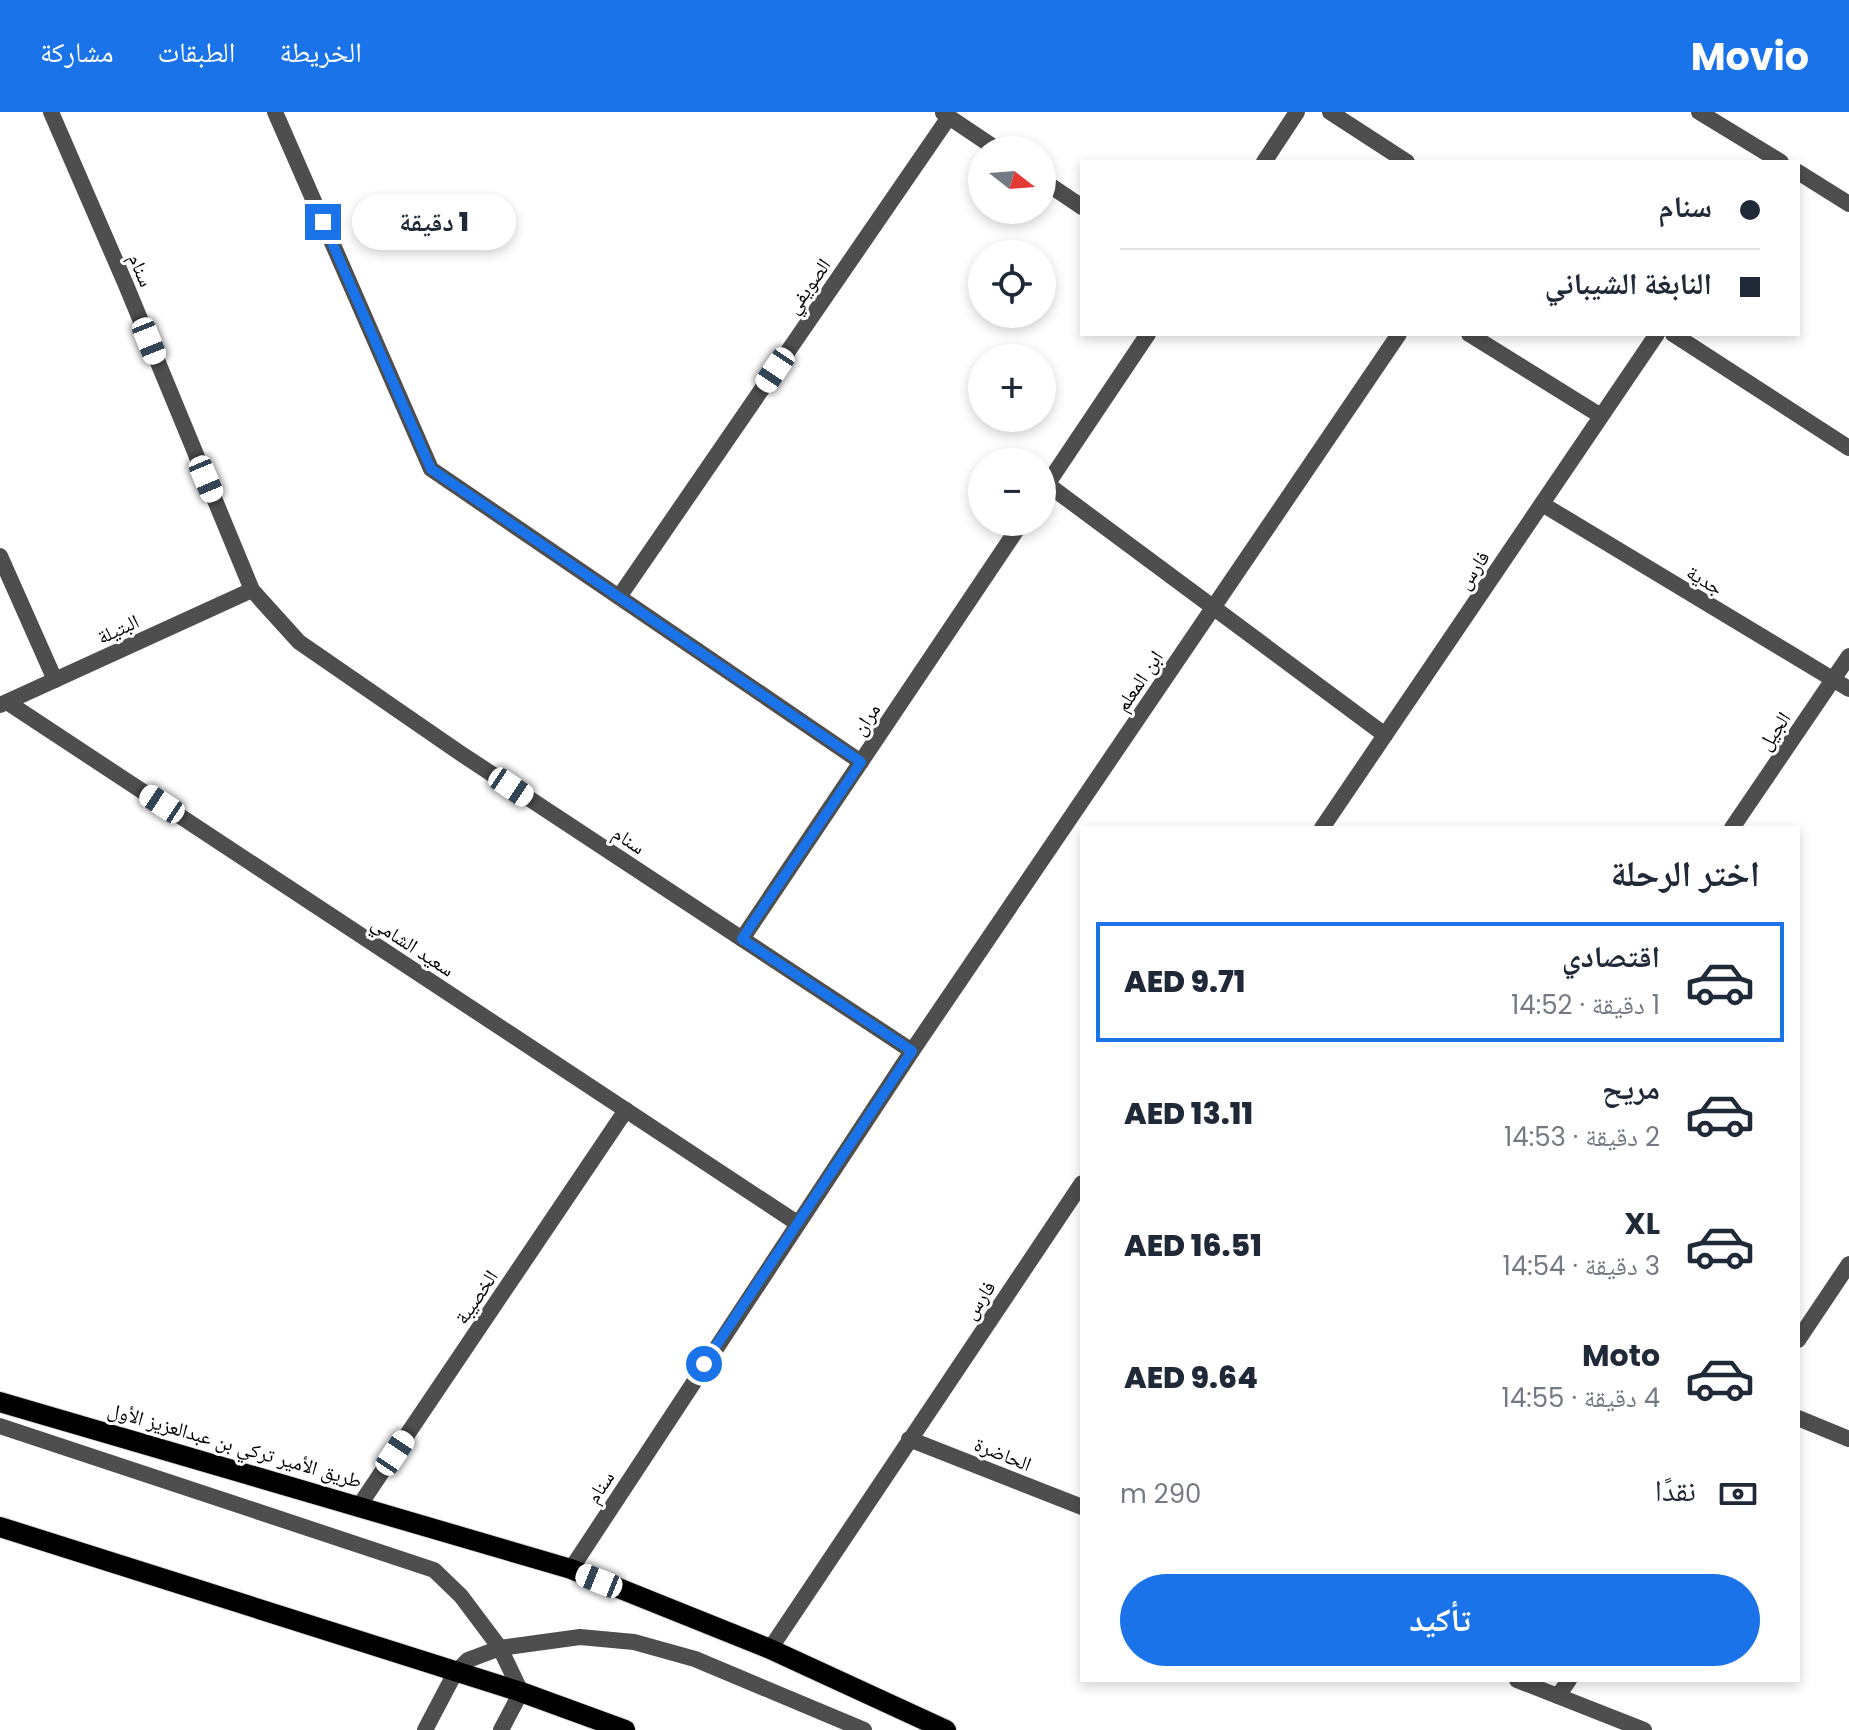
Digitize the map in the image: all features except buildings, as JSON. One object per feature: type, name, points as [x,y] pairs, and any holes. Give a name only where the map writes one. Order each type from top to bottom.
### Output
[{"type":"main road","name":"طريق الأمير تركي بن عبدالعزيز الأول","points":[[0,1402],[571,1569],[770,1649],[946,1730]]},
{"type":"main road","points":[[0,1527],[521,1692],[625,1730]]},
{"type":"street","name":"سنام","points":[[51,112],[252,590],[299,642],[460,753],[912,1051],[571,1569]]},
{"type":"street","points":[[275,112],[431,469],[861,762]]},
{"type":"street","points":[[1265,160],[1297,112]]},
{"type":"street","points":[[1330,112],[1404,160]]},
{"type":"street","points":[[1699,112],[1775,160]]},
{"type":"street","points":[[945,114],[977,136]]},
{"type":"street","name":"الصويفي","points":[[619,597],[945,114]]},
{"type":"street","points":[[1800,173],[1849,204]]},
{"type":"street","points":[[1056,189],[1080,206]]},
{"type":"street","points":[[1056,472],[1147,336]]},
{"type":"street","name":"ابن المعلم","points":[[912,1051],[1398,336]]},
{"type":"street","points":[[1472,336],[1601,416]]},
{"type":"street","name":"فارس","points":[[1323,826],[1656,336]]},
{"type":"street","points":[[1676,336],[1849,448]]},
{"type":"street","points":[[1056,496],[1214,607],[1385,735]]},
{"type":"street","name":"جدية","points":[[1542,504],[1849,689]]},
{"type":"street","name":"مران","points":[[742,939],[1013,536]]},
{"type":"street","points":[[0,556],[55,680]]},
{"type":"street","name":"البتيلة","points":[[4,704],[252,590]]},
{"type":"street","name":"الجيل","points":[[1733,826],[1849,656]]},
{"type":"street","name":"سعيد الشامي","points":[[4,704],[797,1223]]},
{"type":"street","name":"الخصيبة","points":[[359,1506],[626,1110]]},
{"type":"street","name":"فارس","points":[[770,1649],[1080,1186]]},
{"type":"street","points":[[1800,1337],[1849,1264]]},
{"type":"street","points":[[1800,1419],[1849,1439]]},
{"type":"street","points":[[0,1426],[434,1570],[461,1596],[500,1648],[521,1692],[501,1730]]},
{"type":"street","name":"الحاضرة","points":[[909,1439],[1080,1506]]},
{"type":"street","points":[[425,1730],[455,1673],[468,1660],[500,1648],[580,1637],[634,1642],[695,1659],[864,1730]]},
{"type":"street","points":[[1522,1682],[1644,1730]]},
{"type":"street","points":[[1558,1696],[1568,1682]]},
{"type":"route","points":[[323,222],[431,469],[861,762],[742,939],[912,1051],[704,1364]]}]
